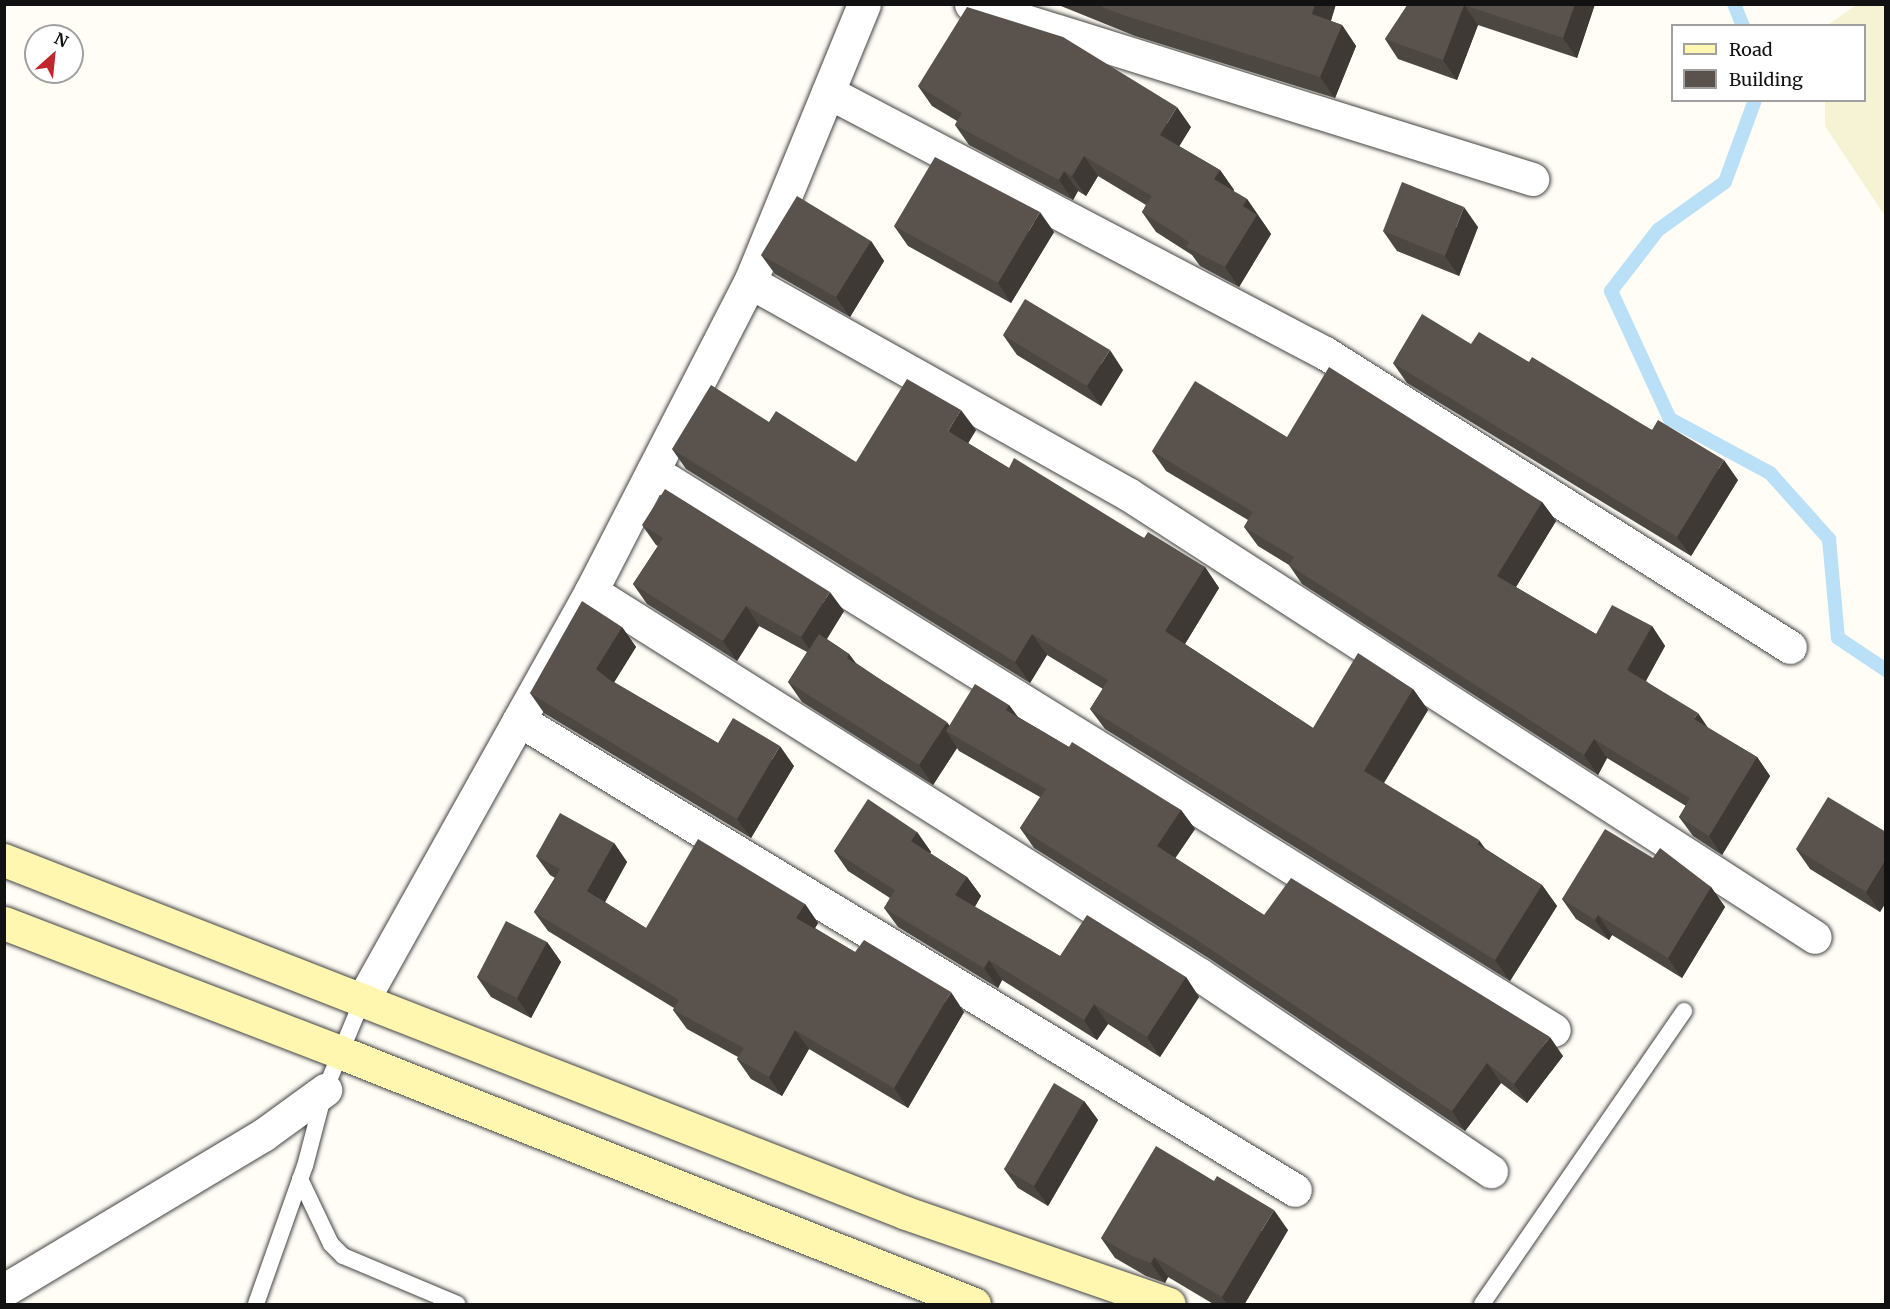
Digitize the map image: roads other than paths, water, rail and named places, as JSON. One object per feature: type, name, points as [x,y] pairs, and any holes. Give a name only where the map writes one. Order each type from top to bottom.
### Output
[{"type":"main road","points":[[4,860],[906,1213],[1168,1305]]},
{"type":"main road","points":[[4,923],[342,1053],[974,1305]]},
{"type":"street","points":[[362,1000],[591,591],[750,282],[864,4]]},
{"type":"street","points":[[971,4],[1532,179]]},
{"type":"street","points":[[828,92],[1325,353],[1790,647]]},
{"type":"street","points":[[750,282],[1128,494],[1815,938]]},
{"type":"street","points":[[653,471],[1554,1030]]},
{"type":"street","points":[[591,591],[1200,975],[1491,1171]]},
{"type":"street","points":[[519,720],[1295,1190]]},
{"type":"street","points":[[4,1290],[263,1135],[324,1090]]},
{"type":"lane","points":[[256,1305],[300,1179],[324,1090],[342,1053],[362,1000]]},
{"type":"lane","points":[[1482,1305],[1684,1011]]},
{"type":"lane","points":[[300,1179],[331,1244],[343,1256],[456,1305]]},
{"type":"waterway","points":[[1734,4],[1742,24]]},
{"type":"waterway","points":[[1754,102],[1725,182],[1658,230],[1611,291],[1670,419],[1770,473],[1829,539],[1838,638],[1886,670]]}]
